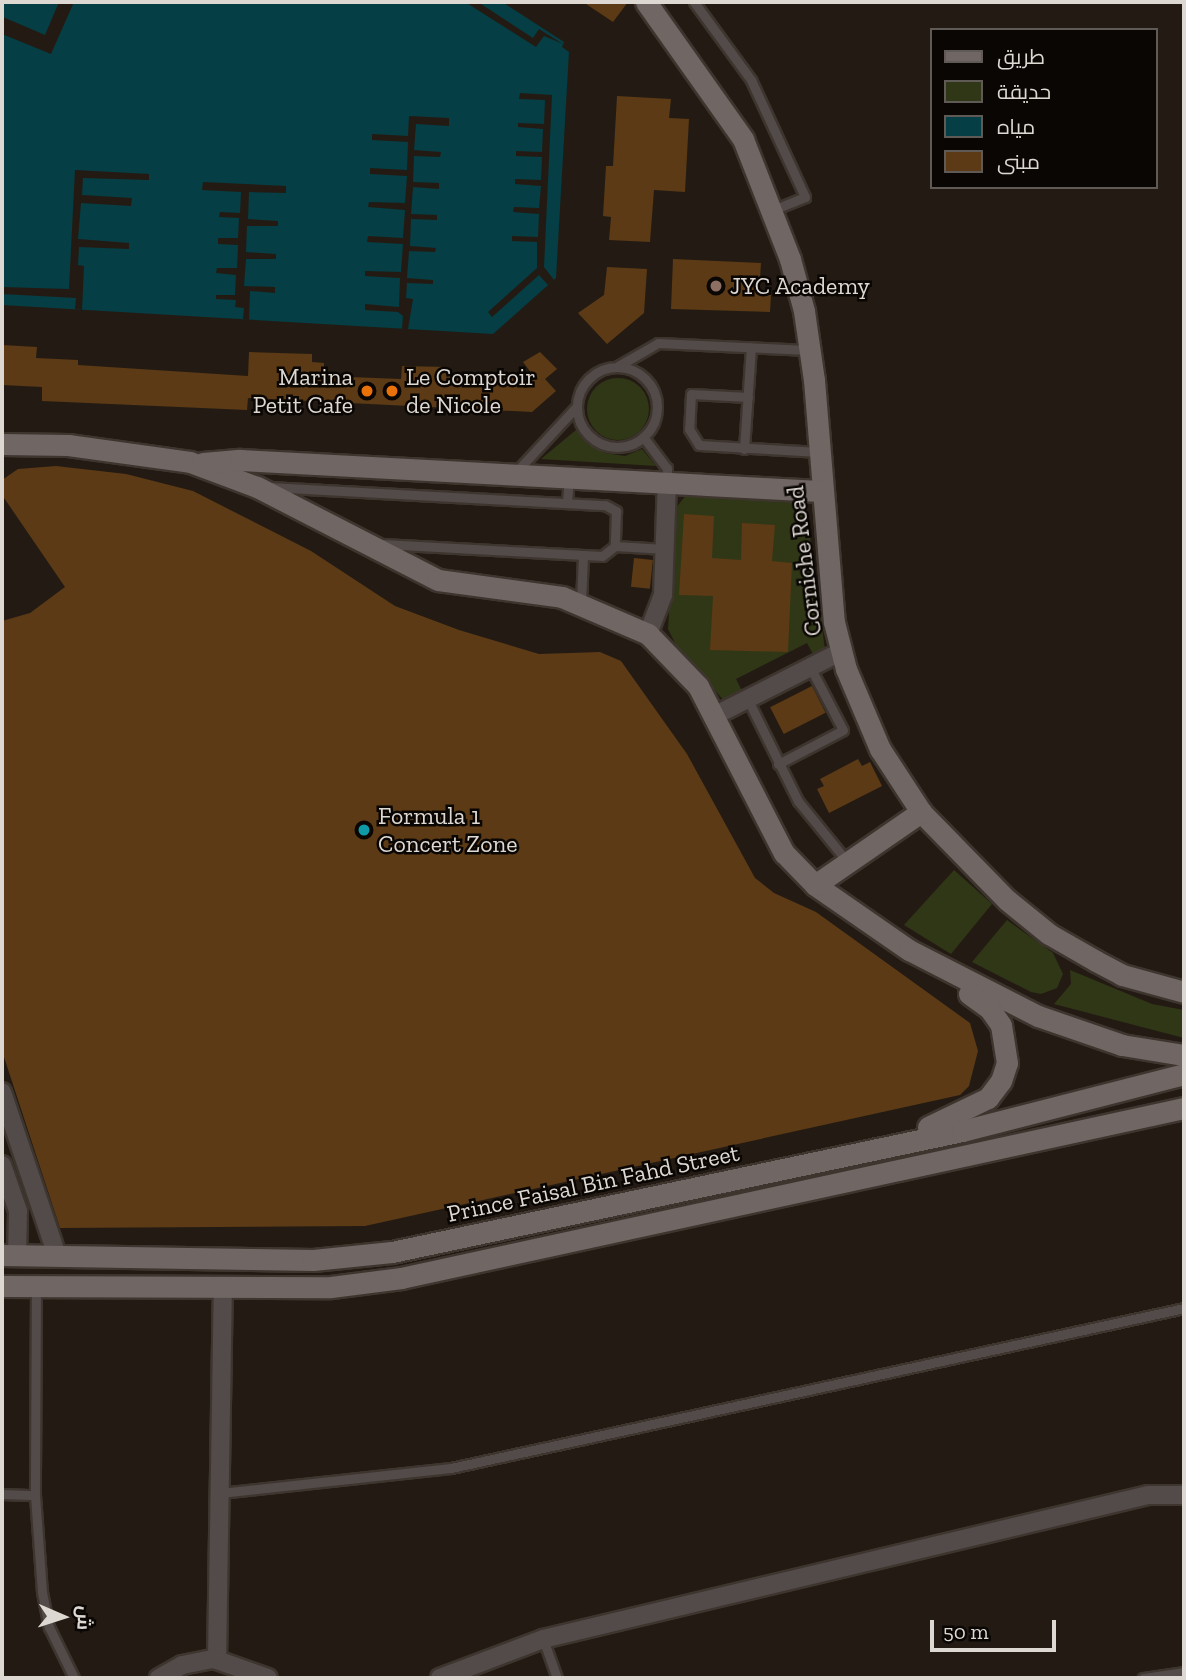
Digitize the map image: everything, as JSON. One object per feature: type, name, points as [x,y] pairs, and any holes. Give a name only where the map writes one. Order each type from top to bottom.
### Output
[{"type":"main road","name":"Corniche Road","points":[[646,2],[743,139],[773,210],[804,311],[810,350],[830,600],[842,650],[880,749],[921,812],[999,893],[1049,934],[1122,975],[1184,992]]},
{"type":"main road","points":[[3,443],[112,449],[196,464],[257,487],[456,586],[581,603],[648,634],[698,686],[716,715],[784,853],[815,885],[990,1009],[1006,1042],[1007,1063],[1001,1082],[971,1108],[866,1151]]},
{"type":"main road","points":[[196,464],[240,460],[515,472],[820,491]]},
{"type":"main road","points":[[815,885],[846,860],[921,812]]},
{"type":"main road","points":[[882,932],[1038,1016],[1122,1045],[1184,1055]]},
{"type":"main road","name":"Prince Faisal Bin Fahd Street","points":[[10,1255],[353,1258],[866,1151],[1184,1074]]},
{"type":"main road","points":[[2,1286],[331,1287],[401,1278],[1184,1108]]},
{"type":"street","points":[[648,634],[663,595],[667,481]]},
{"type":"street","points":[[716,715],[842,650]]},
{"type":"street","points":[[2,1092],[57,1255]]},
{"type":"street","points":[[2,1165],[18,1211],[10,1255]]},
{"type":"street","points":[[217,1660],[223,1286]]},
{"type":"street","points":[[440,1678],[543,1639],[1148,1495],[1184,1495]]},
{"type":"street","points":[[159,1678],[182,1665],[217,1660],[268,1678]]},
{"type":"lane","points":[[694,2],[751,80],[805,197],[773,210]]},
{"type":"lane","points":[[618,366],[632,369],[652,387],[657,414],[644,438],[632,445],[605,446],[584,430],[577,406],[579,394],[594,374],[618,366],[658,343],[810,350]]},
{"type":"lane","points":[[744,449],[751,348]]},
{"type":"lane","points":[[748,397],[691,394],[689,429],[699,445],[819,452]]},
{"type":"lane","points":[[515,472],[577,406]]},
{"type":"lane","points":[[644,438],[667,468],[667,481]]},
{"type":"lane","points":[[567,503],[569,476]]},
{"type":"lane","points":[[257,487],[612,506],[616,511],[615,546],[608,554],[583,555],[366,543]]},
{"type":"lane","points":[[615,546],[665,549]]},
{"type":"lane","points":[[581,603],[583,555]]},
{"type":"lane","points":[[778,764],[843,730],[810,667]]},
{"type":"lane","points":[[748,700],[778,764],[807,816],[846,860]]},
{"type":"lane","points":[[36,1286],[35,1495],[49,1627],[74,1678]]},
{"type":"lane","points":[[220,1493],[451,1468],[1184,1308]]},
{"type":"lane","points":[[2,1494],[35,1495]]},
{"type":"lane","points":[[543,1639],[557,1678]]},
{"type":"lane","points":[[1143,1678],[1184,1672]]},
{"type":"green space","points":[[612,378],[624,378],[640,387],[647,397],[647,421],[640,431],[624,440],[612,440],[601,435],[592,426],[587,415],[587,403],[592,392],[601,383]]},
{"type":"green space","points":[[576,430],[589,445],[605,453],[625,456],[642,449],[656,466],[541,459]]},
{"type":"green space","points":[[687,494],[802,500],[806,506],[825,650],[814,656],[807,643],[736,679],[743,693],[726,703],[677,647],[668,629],[675,509]]},
{"type":"green space","points":[[954,870],[992,904],[951,954],[904,925]]},
{"type":"green space","points":[[1007,920],[1053,953],[1063,974],[1057,988],[1041,994],[1031,992],[972,962]]},
{"type":"green space","points":[[1070,970],[1152,1004],[1184,1010],[1184,1038],[1054,1004],[1071,984]]},
{"type":"water","points":[[2,2],[502,2],[564,42],[562,47],[569,52],[556,278],[493,334],[2,305]]},
{"type":"pier","points":[[59,2],[74,2],[51,54],[2,34],[3,17],[45,35]]},
{"type":"pier","points":[[465,2],[478,2],[533,38],[539,29],[563,44],[544,36],[536,47]]},
{"type":"pier","points":[[520,93],[552,95],[544,267],[554,280],[548,285],[539,275],[492,317],[488,312],[537,268],[537,242],[512,241],[512,236],[538,237],[539,214],[513,212],[514,207],[539,208],[541,186],[515,184],[515,179],[541,180],[542,157],[516,156],[516,151],[542,152],[543,129],[518,127],[518,123],[544,124],[545,100],[519,99]]},
{"type":"pier","points":[[409,116],[449,118],[449,126],[416,124],[414,150],[441,152],[440,157],[414,156],[413,182],[439,183],[439,189],[413,187],[411,214],[437,215],[437,220],[411,219],[410,246],[436,248],[435,252],[409,251],[407,278],[433,280],[433,284],[407,283],[406,298],[413,299],[408,329],[402,329],[403,316],[398,312],[365,310],[365,304],[399,307],[400,278],[365,276],[365,271],[401,272],[403,244],[367,242],[368,236],[403,238],[405,210],[368,207],[369,202],[405,203],[407,176],[370,174],[370,168],[407,170],[408,142],[372,140],[372,134],[408,136]]},
{"type":"pier","points":[[75,170],[149,174],[149,180],[83,178],[82,195],[132,198],[131,206],[81,203],[78,239],[129,243],[129,249],[79,247],[78,265],[84,266],[82,310],[75,309],[76,298],[2,294],[2,287],[69,289]]},
{"type":"pier","points":[[203,182],[286,186],[286,193],[249,192],[248,219],[278,221],[278,226],[247,226],[246,252],[276,254],[276,259],[246,259],[244,286],[275,287],[275,293],[250,291],[249,320],[243,319],[244,308],[235,307],[236,300],[216,299],[216,295],[235,295],[236,275],[216,273],[217,268],[237,268],[238,245],[218,244],[218,238],[238,238],[239,218],[219,217],[220,212],[240,213],[241,192],[202,190]]},
{"type":"building","points":[[583,2],[628,2],[613,22]]},
{"type":"building","points":[[617,96],[671,99],[669,118],[689,119],[685,192],[654,190],[650,242],[609,240],[611,217],[603,216],[606,166],[613,166]]},
{"type":"building","points":[[673,259],[761,263],[759,294],[771,295],[770,312],[671,309]]},
{"type":"building","points":[[607,267],[647,269],[644,313],[607,344],[578,313],[604,295]]},
{"type":"building","points":[[2,345],[37,347],[36,358],[78,360],[78,365],[248,376],[249,352],[312,354],[312,362],[324,363],[324,376],[401,379],[402,366],[448,367],[449,375],[535,378],[523,362],[540,352],[557,369],[545,379],[556,391],[532,412],[248,398],[247,410],[42,401],[42,387],[2,385]]},
{"type":"building","name":"Formula 1 Concert Zone","points":[[56,466],[126,474],[193,491],[311,551],[395,606],[459,630],[539,654],[600,652],[621,661],[687,754],[755,878],[774,893],[816,912],[970,1023],[978,1051],[969,1086],[960,1095],[365,1226],[60,1228],[2,1051],[2,621],[30,613],[65,587],[2,495],[2,480],[18,469]]},
{"type":"building","points":[[684,514],[714,516],[712,558],[741,560],[742,523],[775,525],[772,561],[792,563],[788,652],[710,650],[713,596],[679,595]]},
{"type":"building","points":[[634,558],[653,560],[650,589],[631,587]]},
{"type":"building","points":[[812,686],[826,713],[784,734],[770,707]]},
{"type":"building","points":[[858,759],[862,766],[870,762],[882,786],[829,813],[817,789],[824,786],[820,779]]},
{"type":"place","name":"JYC Academy","points":[[716,286]]},
{"type":"place","name":"Marina Petit Cafe","points":[[367,391]]},
{"type":"place","name":"Le Comptoir de Nicole","points":[[392,391]]},
{"type":"place","name":"Formula 1 Concert Zone","points":[[364,830]]}]
